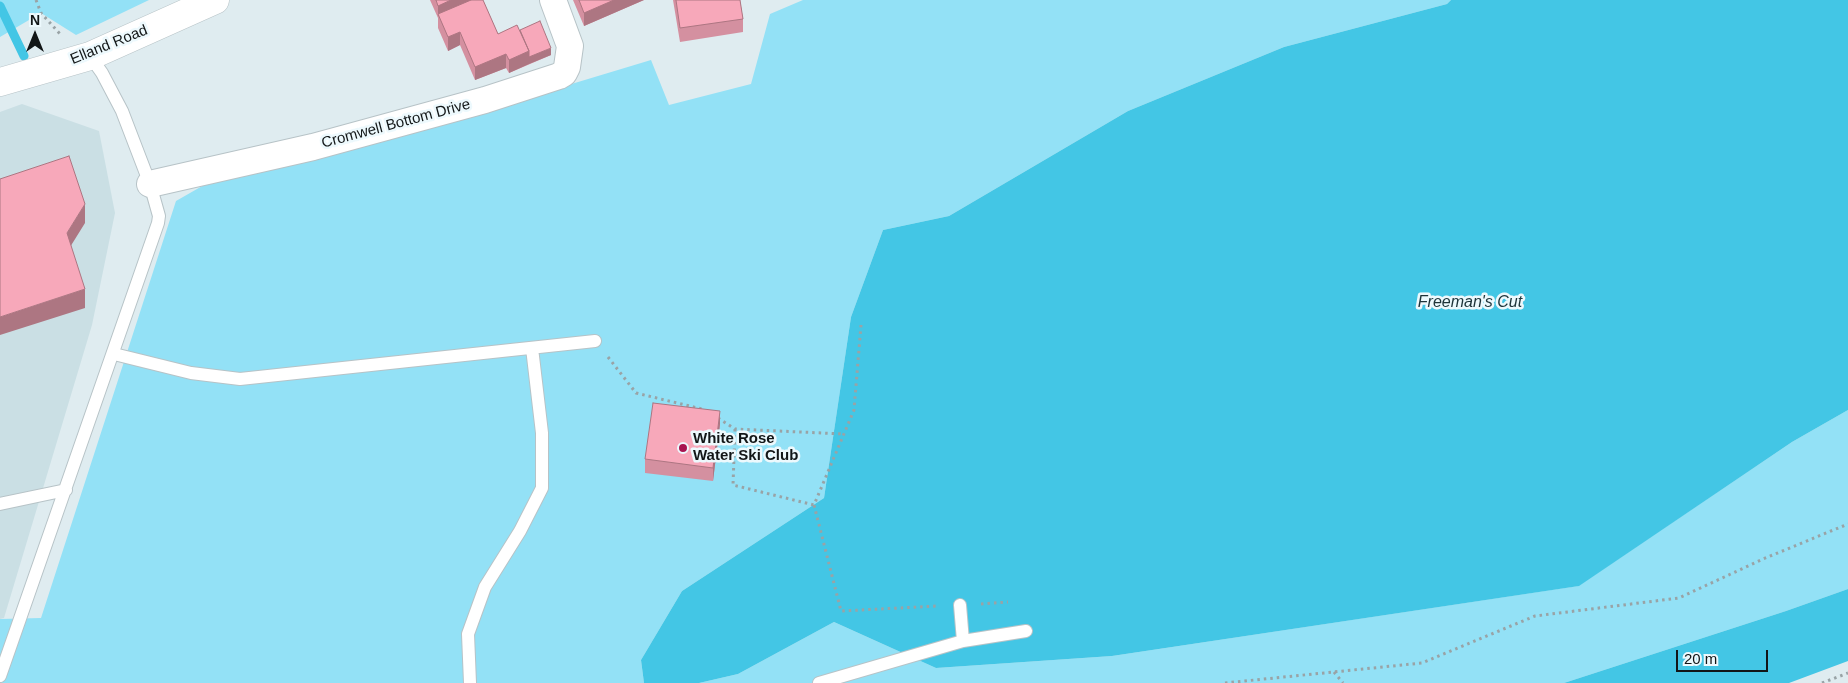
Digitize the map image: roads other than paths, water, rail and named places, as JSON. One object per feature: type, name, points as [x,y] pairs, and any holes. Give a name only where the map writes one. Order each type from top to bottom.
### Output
[{"type":"main road","name":"Elland Road","points":[[0,82],[90,56],[215,0]]},
{"type":"street","name":"Cromwell Bottom Drive","points":[[150,184],[313,147],[485,100],[559,76],[564,73],[567,66],[570,46],[553,0]]},
{"type":"lane","points":[[0,676],[114,354],[158,223],[150,184],[122,111],[102,73],[90,56]]},
{"type":"lane","points":[[114,354],[191,372],[240,379],[595,340]]},
{"type":"lane","points":[[470,683],[468,634],[485,587],[520,531],[542,488],[542,433],[532,348]]},
{"type":"lane","points":[[0,504],[66,490]]},
{"type":"lane","points":[[960,605],[963,641]]},
{"type":"lane","points":[[819,683],[963,641],[1026,631]]},
{"type":"water","name":"Freeman's Cut","points":[[1451,0],[1848,0],[1848,410],[1792,442],[1579,586],[1112,656],[936,668],[834,622],[738,674],[699,683],[644,683],[641,660],[682,591],[824,498],[851,317],[883,230],[949,216],[1128,111],[1284,47],[1447,4]]},
{"type":"water","points":[[1848,589],[1848,661],[1789,683],[1564,683],[1786,611]]},
{"type":"waterway","points":[[0,6],[24,56]]},
{"type":"place","name":"White Rose Water Ski Club","points":[[683,448]]}]
